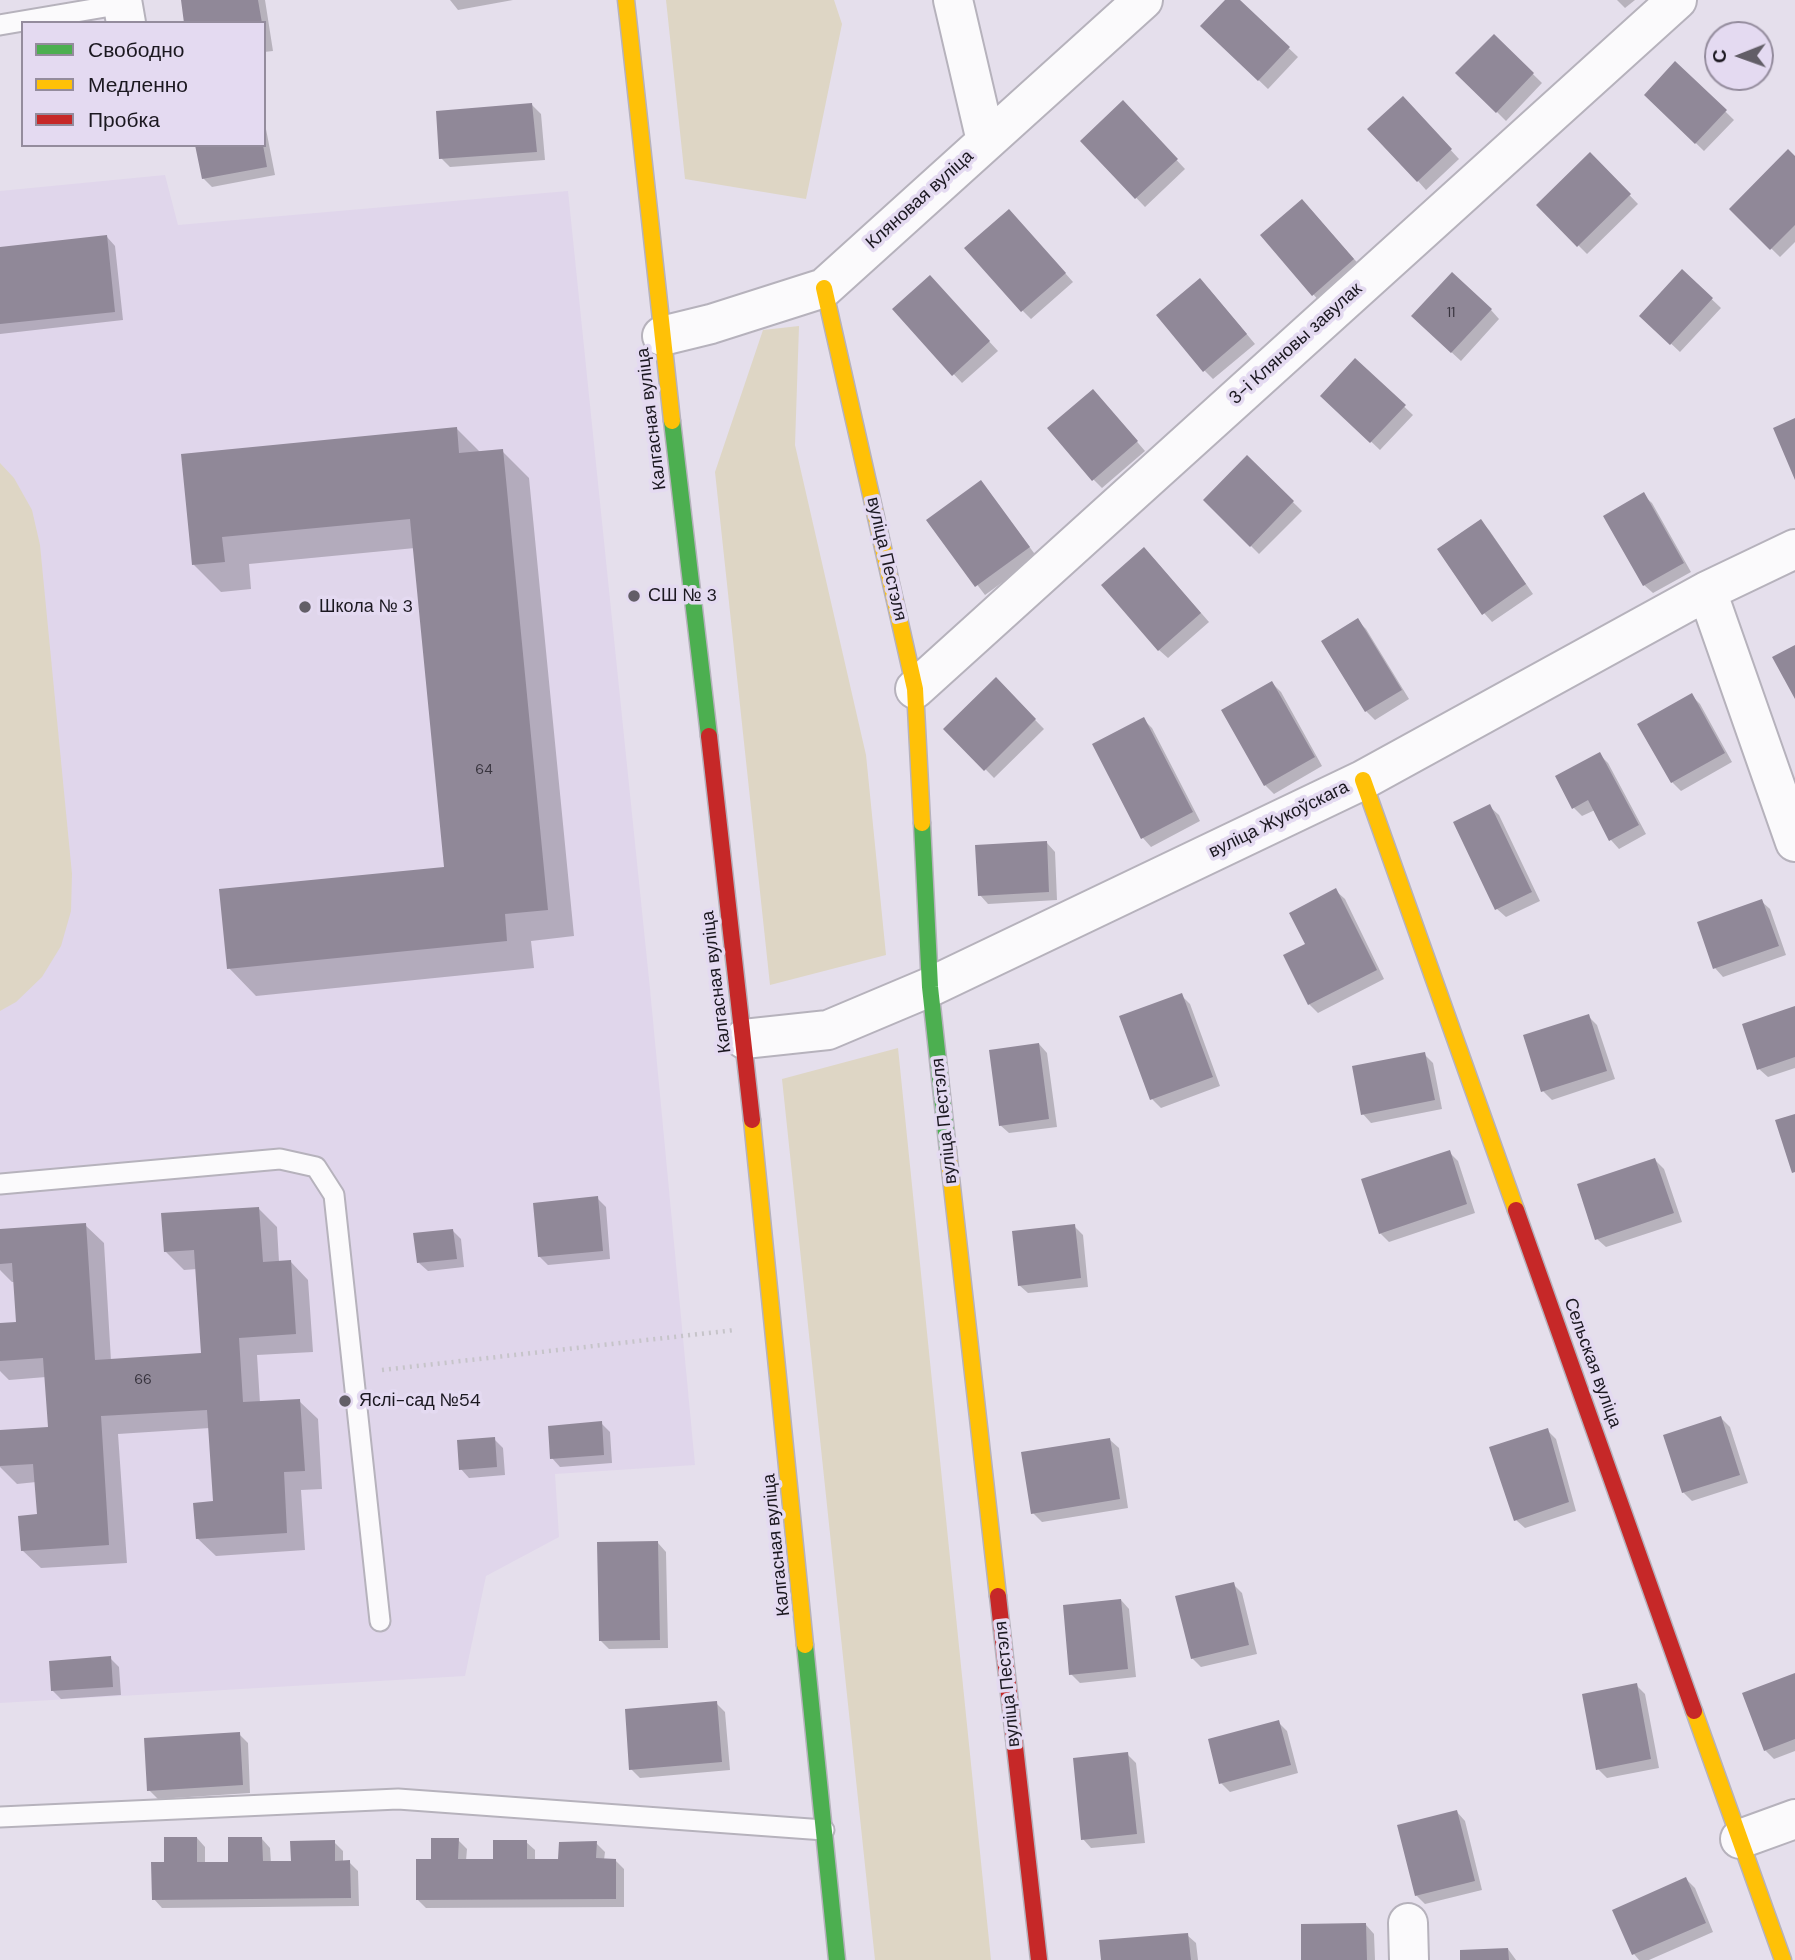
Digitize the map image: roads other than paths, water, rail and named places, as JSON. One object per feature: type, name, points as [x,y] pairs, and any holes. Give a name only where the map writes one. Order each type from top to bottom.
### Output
[{"type":"street","name":"Калгасная вуліца","points":[[626,0],[662,336],[744,1039],[837,1960]]},
{"type":"street","points":[[953,0],[986,141]]},
{"type":"street","name":"Кляновая вуліца","points":[[662,336],[712,324],[824,288],[1143,0]]},
{"type":"street","name":"3-і Кляновы завулак","points":[[915,689],[1677,0]]},
{"type":"street","name":"вуліца Пестэля","points":[[824,288],[915,689],[930,987],[1040,1960]]},
{"type":"street","name":"вуліца Жукоўскага","points":[[744,1039],[828,1030],[930,987],[1363,780],[1707,592],[1795,548]]},
{"type":"street","points":[[1707,592],[1795,842]]},
{"type":"street","name":"Сельская вуліца","points":[[1363,780],[1783,1960]]},
{"type":"street","points":[[1740,1839],[1795,1819]]},
{"type":"lane","points":[[31,21],[124,9]]},
{"type":"lane","points":[[0,25],[21,22]]},
{"type":"lane","points":[[0,1184],[280,1159],[316,1167],[334,1195],[380,1620]]},
{"type":"lane","points":[[0,1816],[398,1799],[824,1830]]},
{"type":"place","name":"СШ № 3","points":[[634,596]]},
{"type":"place","name":"Школа № 3","points":[[305,607]]},
{"type":"place","name":"Яслі-сад №54","points":[[345,1401]]}]
